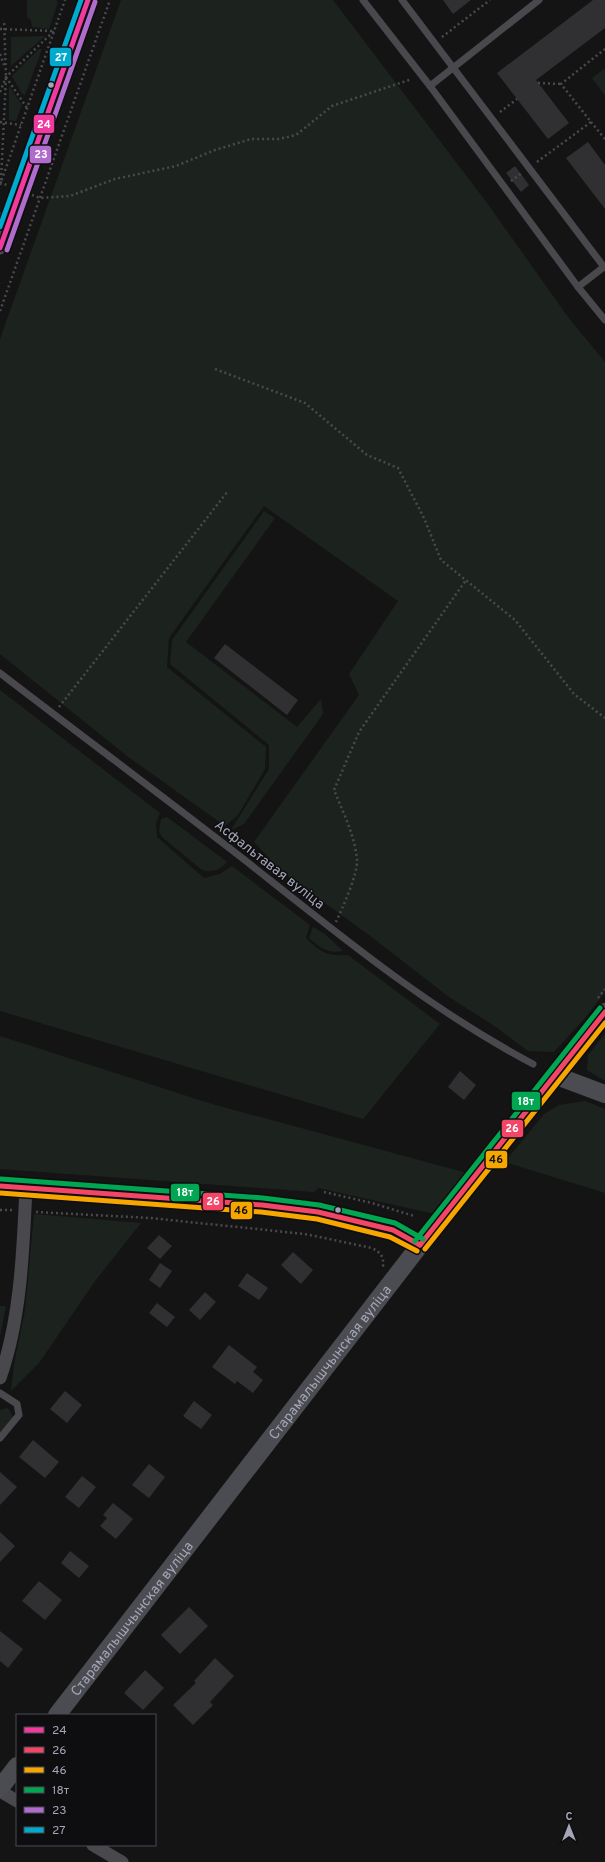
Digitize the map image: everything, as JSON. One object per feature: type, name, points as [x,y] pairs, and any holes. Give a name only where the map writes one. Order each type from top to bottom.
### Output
[{"type":"main road","name":"Старамалышчынская вуліца","points":[[58,1714],[420,1245],[605,1012]]},
{"type":"main road","points":[[554,1075],[605,1094]]},
{"type":"main road","points":[[0,1186],[262,1205],[318,1212],[365,1222],[393,1230],[420,1245]]},
{"type":"main road","points":[[0,1788],[16,1767]]},
{"type":"street","points":[[0,248],[5,217],[88,0]]},
{"type":"street","points":[[0,1378],[6,1362],[18,1301],[26,1187]]},
{"type":"street","points":[[0,1791],[16,1800]]},
{"type":"street","points":[[95,1846],[122,1862]]},
{"type":"lane","points":[[363,0],[422,75],[578,287],[605,320]]},
{"type":"lane","points":[[402,0],[604,267],[578,287]]},
{"type":"lane","points":[[430,86],[539,0]]},
{"type":"lane","name":"Асфальтавая вуліца","points":[[0,673],[332,929],[436,1006],[497,1044],[533,1064]]},
{"type":"lane","points":[[0,1393],[17,1404],[19,1415],[0,1438]]},
{"type":"path","points":[[0,311],[110,0]]},
{"type":"path","points":[[442,37],[490,0]]},
{"type":"path","points":[[0,183],[64,1]]},
{"type":"path","points":[[0,183],[5,121],[6,77],[4,20]]},
{"type":"path","points":[[0,29],[54,31]]},
{"type":"path","points":[[0,92],[6,77],[54,31]]},
{"type":"path","points":[[538,83],[561,84],[605,49]]},
{"type":"path","points":[[0,54],[5,67]]},
{"type":"path","points":[[40,198],[70,196],[115,179],[176,166],[214,150],[250,139],[278,139],[296,135],[332,106],[422,75]]},
{"type":"path","points":[[6,77],[27,108]]},
{"type":"path","points":[[561,84],[605,140]]},
{"type":"path","points":[[500,112],[517,99]]},
{"type":"path","points":[[0,122],[5,121],[21,125]]},
{"type":"path","points":[[504,186],[591,122]]},
{"type":"path","points":[[215,369],[305,403],[367,455],[398,468],[424,518],[441,560],[515,620],[574,694],[605,718]]},
{"type":"path","points":[[53,714],[228,491]]},
{"type":"path","points":[[332,929],[346,900],[357,862],[350,832],[334,790],[360,732],[466,580]]},
{"type":"path","points":[[324,1192],[372,1203],[414,1216]]},
{"type":"path","points":[[0,1210],[150,1218],[305,1234],[372,1248],[381,1253],[384,1260],[383,1268]]},
{"type":"shaded area","points":[[27,0],[56,0],[58,2],[49,29],[32,27],[31,20],[27,17]]},
{"type":"shaded area","points":[[121,0],[333,0],[487,203],[568,317],[605,362],[605,992],[585,1018],[554,1052],[528,1051],[496,1027],[449,997],[373,938],[282,872],[254,842],[359,695],[349,674],[398,601],[264,506],[169,638],[167,667],[266,747],[265,769],[238,815],[225,826],[127,756],[0,654],[0,339]]},
{"type":"shaded area","points":[[45,36],[11,66],[11,37]]},
{"type":"shaded area","points":[[39,49],[42,49],[25,95],[22,94],[12,76]]},
{"type":"shaded area","points":[[605,68],[605,96],[592,78]]},
{"type":"shaded area","points":[[9,86],[22,105],[16,121],[9,120]]},
{"type":"shaded area","points":[[264,511],[275,518],[186,642],[297,727],[321,699],[323,714],[244,824],[231,830],[269,769],[269,745],[170,664],[172,640]]},
{"type":"shaded area","points":[[0,690],[160,813],[156,823],[157,837],[204,878],[220,874],[232,866],[310,925],[306,938],[316,947],[329,954],[348,955],[440,1024],[363,1119],[0,1011]]},
{"type":"shaded area","points":[[167,817],[227,862],[216,870],[202,870],[162,837],[159,831],[161,819]]},
{"type":"shaded area","points":[[313,927],[325,934],[343,951],[328,951],[317,945],[309,938]]},
{"type":"shaded area","points":[[605,1034],[605,1081],[587,1070],[588,1055]]},
{"type":"shaded area","points":[[0,1036],[212,1104],[467,1173],[435,1214],[318,1188],[314,1192],[0,1169]]},
{"type":"shaded area","points":[[585,1101],[605,1109],[605,1193],[505,1162],[544,1114],[559,1105]]},
{"type":"shaded area","points":[[34,1214],[141,1223],[95,1281],[39,1363],[11,1391],[14,1364],[25,1310]]},
{"type":"shaded area","points":[[0,1306],[6,1306],[0,1337]]},
{"type":"shaded area","points":[[8,1408],[13,1417],[0,1433],[0,1410]]},
{"type":"building","points":[[443,0],[471,0],[453,14]]},
{"type":"building","points":[[593,0],[605,0],[605,28],[536,80],[569,123],[548,139],[497,73]]},
{"type":"building","points":[[588,142],[605,165],[605,209],[566,158]]},
{"type":"building","points":[[515,166],[529,185],[521,192],[506,173]]},
{"type":"building","points":[[225,644],[298,700],[287,715],[214,658]]},
{"type":"building","points":[[460,1071],[476,1085],[464,1100],[448,1087]]},
{"type":"building","points":[[159,1235],[172,1246],[160,1259],[147,1248]]},
{"type":"building","points":[[293,1252],[313,1270],[301,1284],[281,1265]]},
{"type":"building","points":[[160,1263],[172,1271],[160,1288],[149,1280]]},
{"type":"building","points":[[247,1273],[268,1288],[259,1300],[238,1286]]},
{"type":"building","points":[[205,1292],[216,1302],[200,1320],[189,1310]]},
{"type":"building","points":[[157,1303],[175,1317],[167,1327],[149,1313]]},
{"type":"building","points":[[229,1345],[257,1367],[253,1372],[263,1380],[253,1393],[237,1381],[235,1384],[212,1367]]},
{"type":"building","points":[[65,1391],[82,1405],[67,1423],[50,1409]]},
{"type":"building","points":[[194,1401],[212,1415],[201,1429],[183,1416]]},
{"type":"building","points":[[33,1440],[59,1462],[45,1478],[19,1457]]},
{"type":"building","points":[[149,1464],[165,1477],[149,1498],[132,1485]]},
{"type":"building","points":[[0,1472],[17,1487],[0,1505]]},
{"type":"building","points":[[82,1476],[96,1487],[79,1508],[65,1497]]},
{"type":"building","points":[[113,1503],[133,1519],[116,1539],[100,1526],[107,1518],[103,1515]]},
{"type":"building","points":[[0,1532],[15,1546],[0,1562]]},
{"type":"building","points":[[70,1551],[89,1566],[79,1578],[61,1563]]},
{"type":"building","points":[[39,1581],[62,1600],[45,1620],[22,1601]]},
{"type":"building","points":[[189,1607],[208,1626],[180,1654],[161,1635]]},
{"type":"building","points":[[0,1631],[23,1649],[8,1668],[0,1661]]},
{"type":"building","points":[[215,1658],[234,1676],[210,1702],[213,1705],[193,1725],[173,1705],[196,1683],[194,1681]]},
{"type":"building","points":[[145,1670],[164,1688],[143,1710],[124,1693]]},
{"type":"transit line","name":"27","points":[[0,227],[81,0]]},
{"type":"transit line","name":"24","points":[[0,248],[88,0]]},
{"type":"transit line","name":"23","points":[[7,250],[95,2]]},
{"type":"transit line","name":"18т","points":[[415,1241],[600,1008]]},
{"type":"transit line","name":"26","points":[[420,1245],[605,1012]]},
{"type":"transit line","name":"46","points":[[425,1249],[605,1023]]},
{"type":"transit line","name":"18т","points":[[1,1179],[263,1198],[319,1205],[395,1223],[423,1239]]},
{"type":"transit line","name":"26","points":[[0,1186],[262,1205],[318,1212],[393,1230],[420,1245]]},
{"type":"transit line","name":"46","points":[[0,1193],[261,1212],[317,1219],[390,1237],[417,1251]]}]
